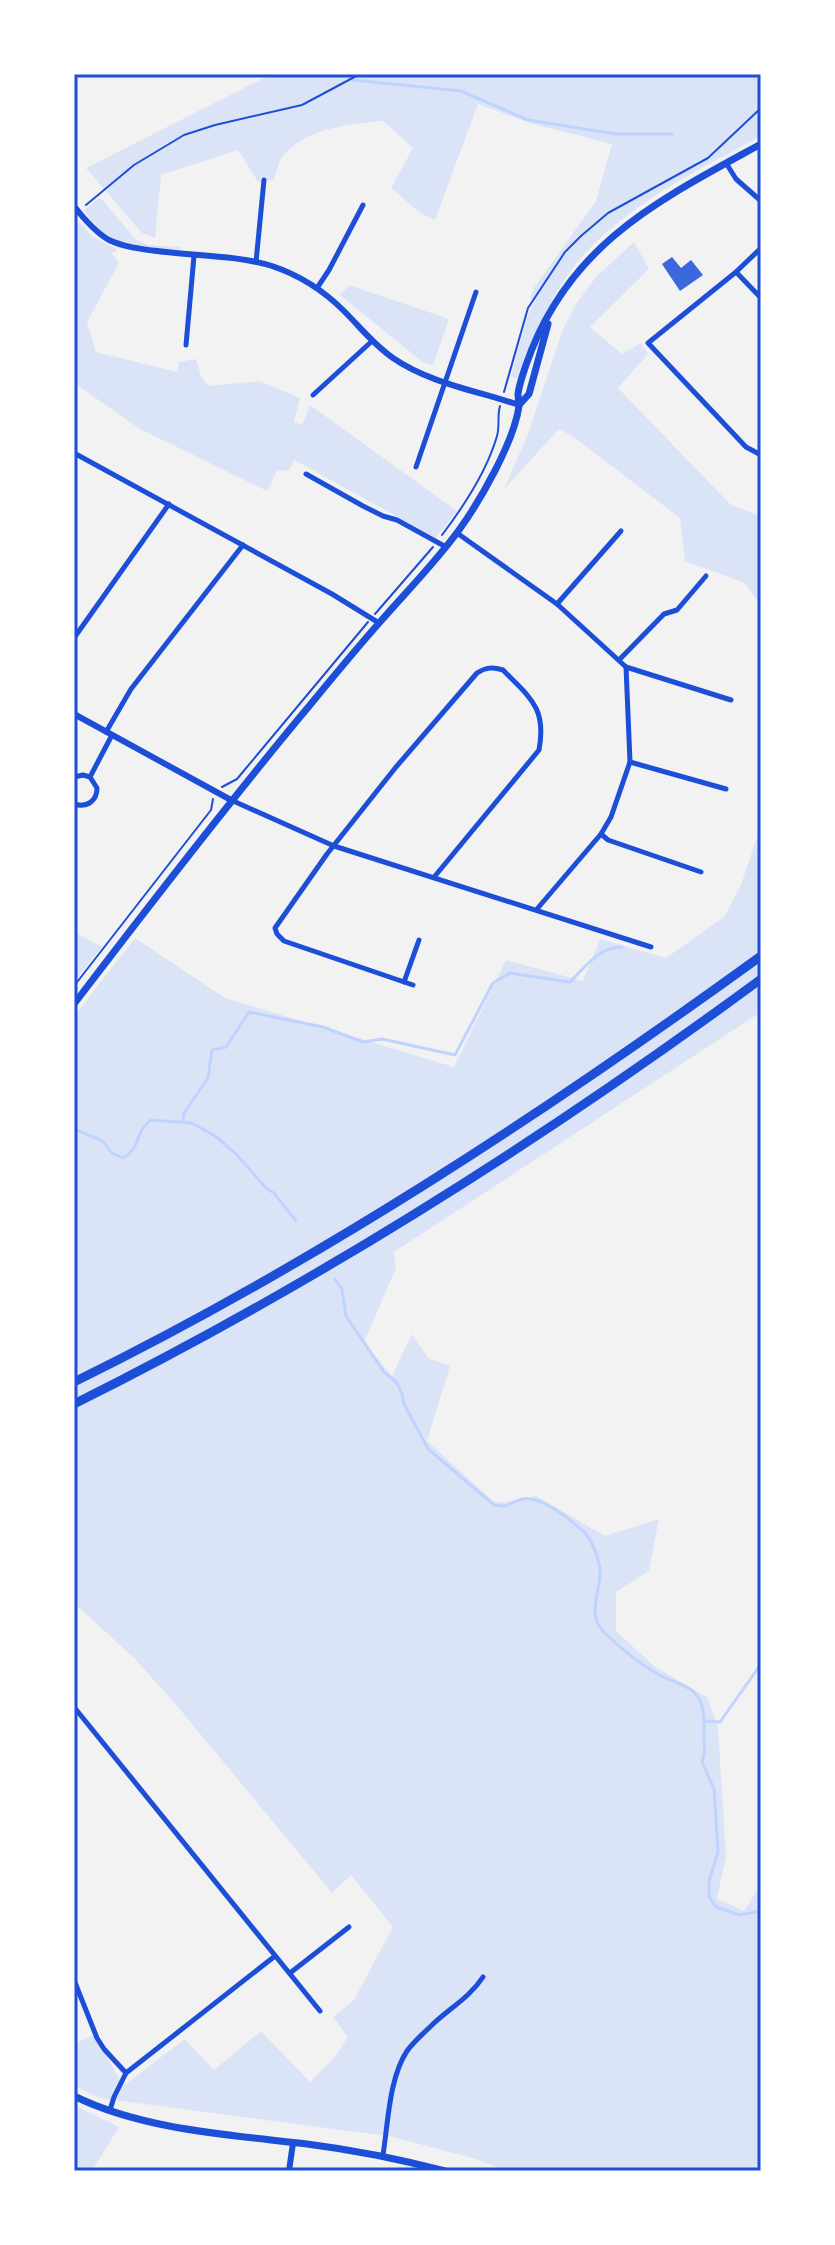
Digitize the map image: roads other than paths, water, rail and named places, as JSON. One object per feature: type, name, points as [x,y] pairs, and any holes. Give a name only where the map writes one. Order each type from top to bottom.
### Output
[{"type":"highway","points":[[74,1382],[236,1297],[365,1221],[519,1123],[761,956]]},
{"type":"highway","points":[[74,1404],[247,1314],[376,1238],[531,1139],[761,979]]},
{"type":"main road","points":[[74,1004],[231,800],[375,621],[457,533],[479,500],[506,445],[519,405],[529,394],[550,314],[575,274],[604,242],[642,212],[761,144]]},
{"type":"main road","points":[[74,2096],[110,2110],[172,2126],[383,2155],[445,2171]]},
{"type":"street","points":[[726,163],[736,179],[761,201]]},
{"type":"street","points":[[256,262],[264,180]]},
{"type":"street","points":[[317,288],[363,205]]},
{"type":"street","points":[[74,206],[94,230],[116,243],[140,249],[256,262],[288,273],[317,288],[345,312],[371,342],[408,367],[519,405]]},
{"type":"street","points":[[761,248],[648,343],[746,447],[761,455]]},
{"type":"street","points":[[186,345],[194,256]]},
{"type":"street","points":[[736,272],[761,298]]},
{"type":"street","points":[[416,467],[476,292]]},
{"type":"street","points":[[313,395],[371,342]]},
{"type":"street","points":[[74,453],[332,594],[375,621]]},
{"type":"street","points":[[306,474],[446,547]]},
{"type":"street","points":[[74,638],[169,504]]},
{"type":"street","points":[[557,604],[621,531]]},
{"type":"street","points":[[457,533],[557,604],[626,667],[731,700]]},
{"type":"street","points":[[90,777],[131,689],[243,545]]},
{"type":"street","points":[[619,660],[664,614],[677,610],[706,576]]},
{"type":"street","points":[[413,985],[284,941],[275,928],[396,767],[477,673],[495,667],[503,670],[538,708],[539,750],[435,876]]},
{"type":"street","points":[[537,909],[601,834],[611,817],[630,762],[626,667]]},
{"type":"street","points":[[74,714],[217,793],[334,846],[651,947]]},
{"type":"street","points":[[630,762],[726,789]]},
{"type":"street","points":[[74,777],[90,777],[97,788],[95,799],[85,805],[74,804]]},
{"type":"street","points":[[601,834],[608,840],[701,872]]},
{"type":"street","points":[[404,982],[419,940]]},
{"type":"street","points":[[74,1707],[320,2011]]},
{"type":"street","points":[[290,1973],[349,1927]]},
{"type":"street","points":[[110,2110],[126,2073],[275,1956]]},
{"type":"street","points":[[383,2155],[399,2066],[408,2051],[439,2019],[474,1990],[483,1977]]},
{"type":"street","points":[[74,1980],[97,2038],[126,2073]]},
{"type":"street","points":[[289,2171],[293,2143]]},
{"type":"waterway","points":[[331,74],[337,76]]},
{"type":"waterway","points":[[353,80],[461,91],[528,120],[616,134],[672,134]]},
{"type":"waterway","points":[[183,1121],[184,1113],[208,1078],[212,1050],[226,1047],[249,1012],[323,1027],[363,1042],[382,1039],[455,1055],[493,983],[510,973],[570,982],[600,954],[622,947]]},
{"type":"waterway","points":[[74,1129],[103,1141],[112,1153],[123,1158],[132,1150],[151,1120],[192,1123],[215,1136],[236,1154],[296,1221]]},
{"type":"waterway","points":[[335,1279],[342,1289],[346,1316],[384,1372],[397,1383],[404,1404],[428,1449],[494,1505],[506,1505],[522,1499],[538,1501],[580,1528],[591,1541],[599,1563],[595,1611],[598,1625],[637,1661],[683,1685],[698,1697],[704,1716],[705,1750],[702,1762],[714,1789],[718,1852],[709,1881],[709,1896],[716,1907],[739,1915],[761,1911]]},
{"type":"waterway","points":[[705,1721],[720,1722],[761,1664]]}]
